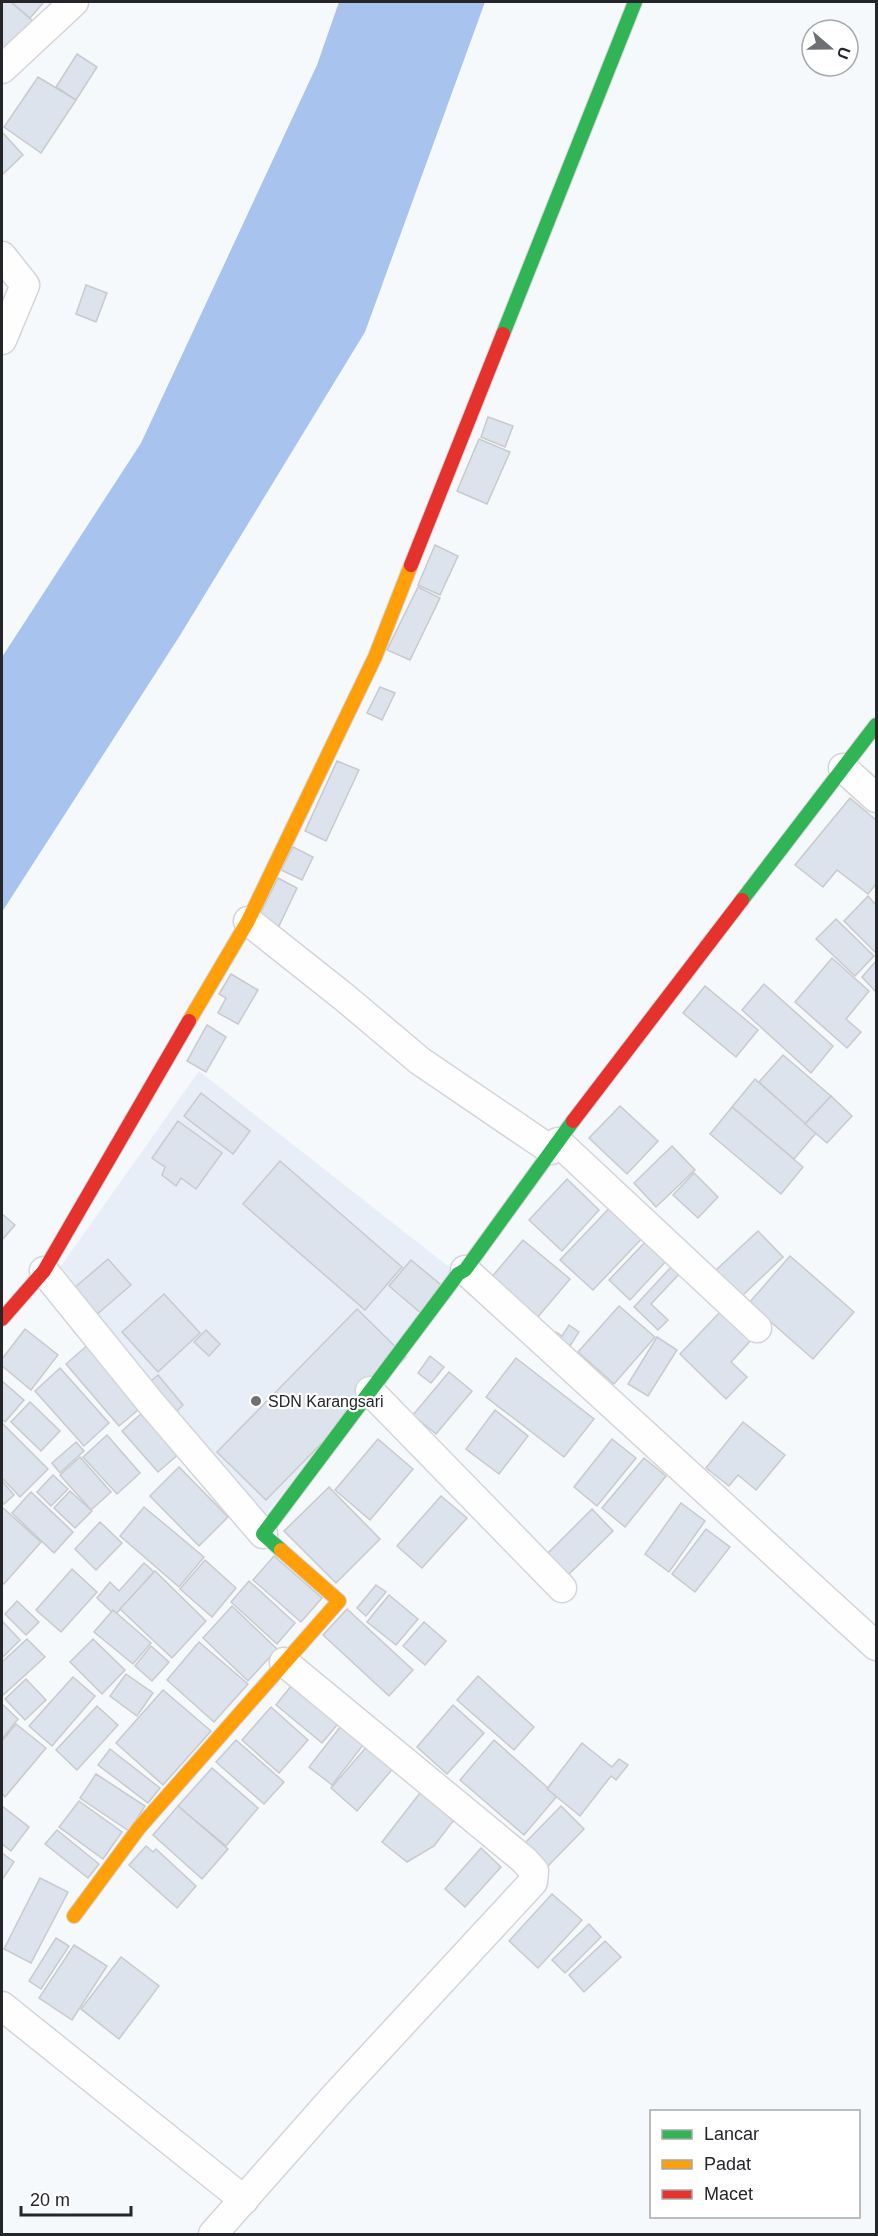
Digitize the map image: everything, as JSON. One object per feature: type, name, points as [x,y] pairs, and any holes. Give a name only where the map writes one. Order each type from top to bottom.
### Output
[{"type":"street","points":[[2,69],[74,2]]},
{"type":"street","points":[[2,1319],[44,1270],[248,921],[375,657],[635,2]]},
{"type":"street","points":[[2,256],[25,285],[2,340]]},
{"type":"street","points":[[263,1534],[458,1274],[465,1270],[554,1146],[876,725]]},
{"type":"street","points":[[843,768],[876,798]]},
{"type":"street","points":[[248,921],[420,1061],[554,1146],[757,1328]]},
{"type":"street","points":[[44,1270],[150,1402],[263,1534],[339,1600],[139,1828],[74,1916]]},
{"type":"street","points":[[465,1270],[876,1646]]},
{"type":"street","points":[[370,1391],[562,1588]]},
{"type":"street","points":[[213,2235],[336,2096],[533,1882],[534,1871],[524,1860],[284,1662]]},
{"type":"street","points":[[2,2006],[244,2200]]},
{"type":"shaded area","name":"SDN Karangsari","points":[[199,1071],[458,1274],[259,1523],[51,1280]]},
{"type":"water","points":[[339,2],[485,2],[365,332],[179,637],[2,912],[2,657],[141,443],[317,65]]},
{"type":"building","points":[[2,2],[11,2],[35,23],[8,54],[2,49]]},
{"type":"building","points":[[11,2],[44,2],[30,18]]},
{"type":"building","points":[[77,54],[97,67],[76,100],[56,87]]},
{"type":"building","points":[[38,77],[76,100],[41,153],[4,127]]},
{"type":"building","points":[[2,132],[23,155],[2,175]]},
{"type":"building","points":[[86,285],[107,293],[96,322],[76,314]]},
{"type":"building","points":[[488,417],[513,426],[505,447],[481,437]]},
{"type":"building","points":[[479,439],[510,452],[487,504],[457,491]]},
{"type":"building","points":[[435,545],[458,556],[440,595],[418,585]]},
{"type":"building","points":[[418,587],[440,598],[410,660],[387,650]]},
{"type":"building","points":[[380,687],[395,693],[382,720],[367,713]]},
{"type":"building","points":[[337,761],[359,770],[326,841],[305,831]]},
{"type":"building","points":[[850,798],[876,820],[876,884],[868,894],[837,870],[823,887],[795,865]]},
{"type":"building","points":[[293,847],[313,857],[302,880],[281,870]]},
{"type":"building","points":[[278,878],[297,888],[278,928],[258,918]]},
{"type":"building","points":[[868,896],[876,905],[876,953],[844,921]]},
{"type":"building","points":[[836,919],[874,956],[855,976],[816,939]]},
{"type":"building","points":[[832,958],[869,991],[846,1019],[861,1032],[847,1048],[795,1002]]},
{"type":"building","points":[[876,961],[876,992],[862,977]]},
{"type":"building","points":[[231,974],[258,990],[238,1024],[218,1013],[226,998],[219,994]]},
{"type":"building","points":[[764,984],[833,1046],[811,1073],[742,1010]]},
{"type":"building","points":[[705,986],[758,1030],[736,1057],[683,1013]]},
{"type":"building","points":[[207,1025],[226,1037],[206,1072],[187,1061]]},
{"type":"building","points":[[783,1055],[831,1096],[805,1124],[759,1082]]},
{"type":"building","points":[[755,1079],[816,1133],[794,1159],[732,1107]]},
{"type":"building","points":[[201,1093],[250,1131],[233,1154],[184,1116]]},
{"type":"building","points":[[831,1096],[852,1116],[827,1143],[805,1124]]},
{"type":"building","points":[[620,1106],[658,1141],[627,1174],[589,1138]]},
{"type":"building","points":[[732,1107],[803,1167],[781,1194],[710,1134]]},
{"type":"building","points":[[178,1121],[222,1153],[196,1189],[181,1178],[176,1186],[162,1175],[165,1167],[152,1158]]},
{"type":"building","points":[[672,1146],[695,1170],[656,1207],[634,1183]]},
{"type":"building","points":[[280,1161],[402,1267],[365,1310],[243,1204]]},
{"type":"building","points":[[694,1173],[718,1197],[698,1218],[673,1195]]},
{"type":"building","points":[[567,1179],[599,1210],[562,1251],[529,1220]]},
{"type":"building","points":[[616,1201],[648,1232],[593,1290],[560,1260]]},
{"type":"building","points":[[2,1214],[15,1225],[2,1240]]},
{"type":"building","points":[[758,1231],[783,1257],[742,1296],[716,1270]]},
{"type":"building","points":[[523,1240],[570,1279],[537,1318],[490,1279]]},
{"type":"building","points":[[646,1241],[667,1260],[630,1300],[609,1280]]},
{"type":"building","points":[[790,1256],[854,1312],[813,1359],[749,1303]]},
{"type":"building","points":[[108,1259],[131,1285],[95,1316],[73,1289]]},
{"type":"building","points":[[411,1260],[452,1294],[429,1320],[389,1286]]},
{"type":"building","points":[[673,1265],[681,1272],[651,1304],[668,1320],[658,1330],[634,1307]]},
{"type":"building","points":[[164,1294],[200,1333],[158,1372],[122,1332]]},
{"type":"building","points":[[619,1306],[655,1337],[614,1384],[578,1352]]},
{"type":"building","points":[[724,1308],[754,1337],[731,1362],[747,1377],[726,1399],[680,1354]]},
{"type":"building","points":[[357,1309],[406,1357],[266,1500],[217,1452]]},
{"type":"building","points":[[569,1325],[579,1332],[566,1352],[550,1342],[556,1332],[562,1336]]},
{"type":"building","points":[[25,1329],[58,1355],[31,1390],[2,1366],[2,1359]]},
{"type":"building","points":[[206,1330],[220,1344],[209,1356],[194,1342]]},
{"type":"building","points":[[657,1337],[677,1350],[648,1396],[628,1384]]},
{"type":"building","points":[[90,1343],[144,1405],[119,1426],[66,1364]]},
{"type":"building","points":[[430,1356],[444,1367],[431,1383],[418,1373]]},
{"type":"building","points":[[516,1358],[594,1419],[564,1457],[486,1397]]},
{"type":"building","points":[[60,1368],[109,1423],[84,1446],[35,1391]]},
{"type":"building","points":[[449,1372],[472,1391],[436,1434],[413,1415]]},
{"type":"building","points":[[158,1375],[183,1405],[176,1412],[151,1381]]},
{"type":"building","points":[[2,1381],[24,1400],[5,1422],[2,1419]]},
{"type":"building","points":[[30,1402],[60,1431],[41,1451],[11,1422]]},
{"type":"building","points":[[495,1410],[528,1436],[499,1474],[466,1449]]},
{"type":"building","points":[[144,1411],[181,1452],[158,1472],[122,1431]]},
{"type":"building","points":[[743,1422],[785,1455],[756,1490],[738,1475],[729,1486],[706,1468]]},
{"type":"building","points":[[2,1423],[48,1469],[20,1497],[2,1478]]},
{"type":"building","points":[[107,1435],[140,1473],[117,1494],[83,1457]]},
{"type":"building","points":[[378,1439],[413,1469],[370,1520],[335,1490]]},
{"type":"building","points":[[612,1439],[636,1458],[597,1506],[574,1487]]},
{"type":"building","points":[[76,1442],[84,1451],[60,1473],[52,1463]]},
{"type":"building","points":[[80,1457],[111,1492],[91,1510],[60,1475]]},
{"type":"building","points":[[644,1458],[666,1476],[625,1527],[602,1508]]},
{"type":"building","points":[[179,1467],[228,1517],[199,1546],[150,1496]]},
{"type":"building","points":[[53,1475],[68,1489],[51,1506],[37,1492]]},
{"type":"building","points":[[2,1481],[14,1495],[4,1504],[2,1501]]},
{"type":"building","points":[[329,1487],[380,1539],[336,1583],[284,1531]]},
{"type":"building","points":[[70,1491],[92,1511],[75,1528],[54,1508]]},
{"type":"building","points":[[31,1492],[73,1532],[54,1553],[12,1513]]},
{"type":"building","points":[[441,1496],[467,1518],[422,1568],[397,1546]]},
{"type":"building","points":[[681,1503],[705,1521],[669,1572],[645,1554]]},
{"type":"building","points":[[2,1507],[41,1542],[4,1584],[2,1582]]},
{"type":"building","points":[[144,1507],[204,1557],[179,1587],[120,1536]]},
{"type":"building","points":[[592,1509],[613,1531],[563,1580],[542,1559]]},
{"type":"building","points":[[100,1522],[122,1543],[96,1570],[75,1549]]},
{"type":"building","points":[[706,1529],[730,1547],[695,1592],[672,1574]]},
{"type":"building","points":[[274,1556],[322,1598],[301,1622],[253,1580]]},
{"type":"building","points":[[205,1560],[236,1588],[212,1617],[180,1589]]},
{"type":"building","points":[[144,1563],[154,1572],[115,1615],[97,1598],[110,1582],[119,1591]]},
{"type":"building","points":[[72,1569],[97,1592],[61,1632],[36,1610]]},
{"type":"building","points":[[155,1571],[206,1621],[172,1658],[120,1609]]},
{"type":"building","points":[[249,1581],[295,1623],[277,1644],[231,1602]]},
{"type":"building","points":[[376,1585],[386,1592],[366,1616],[357,1608]]},
{"type":"building","points":[[389,1595],[418,1619],[396,1645],[367,1622]]},
{"type":"building","points":[[17,1601],[39,1622],[26,1635],[5,1614]]},
{"type":"building","points":[[232,1606],[277,1649],[248,1681],[203,1638]]},
{"type":"building","points":[[347,1609],[413,1670],[389,1696],[323,1635]]},
{"type":"building","points":[[113,1610],[151,1643],[133,1664],[94,1632]]},
{"type":"building","points":[[424,1622],[446,1641],[425,1665],[403,1646]]},
{"type":"building","points":[[2,1623],[20,1640],[2,1658]]},
{"type":"building","points":[[27,1639],[45,1657],[2,1696],[2,1662]]},
{"type":"building","points":[[93,1639],[125,1670],[102,1694],[70,1662]]},
{"type":"building","points":[[199,1642],[248,1684],[214,1722],[167,1680]]},
{"type":"building","points":[[151,1646],[169,1662],[152,1681],[135,1666]]},
{"type":"building","points":[[126,1674],[153,1693],[137,1716],[110,1696]]},
{"type":"building","points":[[478,1676],[534,1727],[514,1750],[457,1700]]},
{"type":"building","points":[[73,1677],[95,1696],[52,1746],[29,1726]]},
{"type":"building","points":[[26,1679],[46,1700],[25,1720],[5,1699]]},
{"type":"building","points":[[295,1681],[342,1719],[322,1743],[276,1705]]},
{"type":"building","points":[[163,1690],[211,1731],[163,1785],[116,1743]]},
{"type":"building","points":[[2,1704],[18,1719],[2,1739]]},
{"type":"building","points":[[453,1705],[484,1733],[447,1774],[417,1747]]},
{"type":"building","points":[[97,1706],[118,1725],[77,1770],[56,1750]]},
{"type":"building","points":[[271,1707],[308,1740],[279,1773],[242,1740]]},
{"type":"building","points":[[344,1722],[367,1740],[332,1785],[309,1767]]},
{"type":"building","points":[[16,1724],[46,1748],[5,1797],[2,1793],[2,1741]]},
{"type":"building","points":[[236,1740],[284,1782],[264,1804],[216,1762]]},
{"type":"building","points":[[494,1740],[557,1796],[524,1835],[460,1780]]},
{"type":"building","points":[[582,1743],[612,1767],[619,1759],[628,1765],[616,1780],[611,1776],[580,1816],[547,1789]]},
{"type":"building","points":[[369,1744],[395,1766],[357,1811],[331,1788]]},
{"type":"building","points":[[110,1749],[160,1788],[148,1803],[98,1765]]},
{"type":"building","points":[[212,1768],[258,1808],[226,1846],[178,1806]]},
{"type":"building","points":[[96,1774],[145,1806],[129,1831],[80,1798]]},
{"type":"building","points":[[423,1789],[457,1816],[434,1846],[407,1862],[382,1842]]},
{"type":"building","points":[[79,1801],[122,1832],[103,1859],[59,1827]]},
{"type":"building","points":[[2,1806],[29,1827],[11,1851],[2,1844]]},
{"type":"building","points":[[178,1806],[228,1849],[202,1879],[153,1835]]},
{"type":"building","points":[[561,1806],[584,1829],[548,1866],[524,1844]]},
{"type":"building","points":[[57,1830],[99,1864],[88,1878],[45,1844]]},
{"type":"building","points":[[146,1846],[153,1852],[156,1849],[196,1886],[177,1908],[129,1865]]},
{"type":"building","points":[[481,1848],[501,1867],[465,1907],[445,1889]]},
{"type":"building","points":[[2,1853],[14,1862],[2,1880]]},
{"type":"building","points":[[40,1878],[68,1892],[31,1963],[4,1949]]},
{"type":"building","points":[[552,1894],[582,1920],[538,1968],[509,1941]]},
{"type":"building","points":[[589,1924],[601,1937],[565,1973],[552,1960]]},
{"type":"building","points":[[56,1938],[69,1946],[41,1989],[29,1981]]},
{"type":"building","points":[[605,1941],[621,1957],[584,1992],[569,1975]]},
{"type":"building","points":[[74,1945],[107,1966],[72,2020],[39,1998]]},
{"type":"building","points":[[121,1957],[159,1986],[119,2039],[81,2009]]},
{"type":"traffic: fast","points":[[503,334],[635,2]]},
{"type":"traffic: fast","points":[[742,900],[876,725]]},
{"type":"traffic: fast","points":[[281,1550],[263,1534],[458,1274],[465,1270],[573,1121]]},
{"type":"traffic: slow","points":[[189,1021],[248,921],[375,657],[411,565]]},
{"type":"traffic: slow","points":[[74,1916],[139,1828],[339,1601],[281,1550]]},
{"type":"traffic: jam","points":[[411,565],[503,334]]},
{"type":"traffic: jam","points":[[573,1121],[742,900]]},
{"type":"traffic: jam","points":[[2,1319],[44,1271],[189,1021]]},
{"type":"place","name":"SDN Karangsari","points":[[256,1401]]}]
